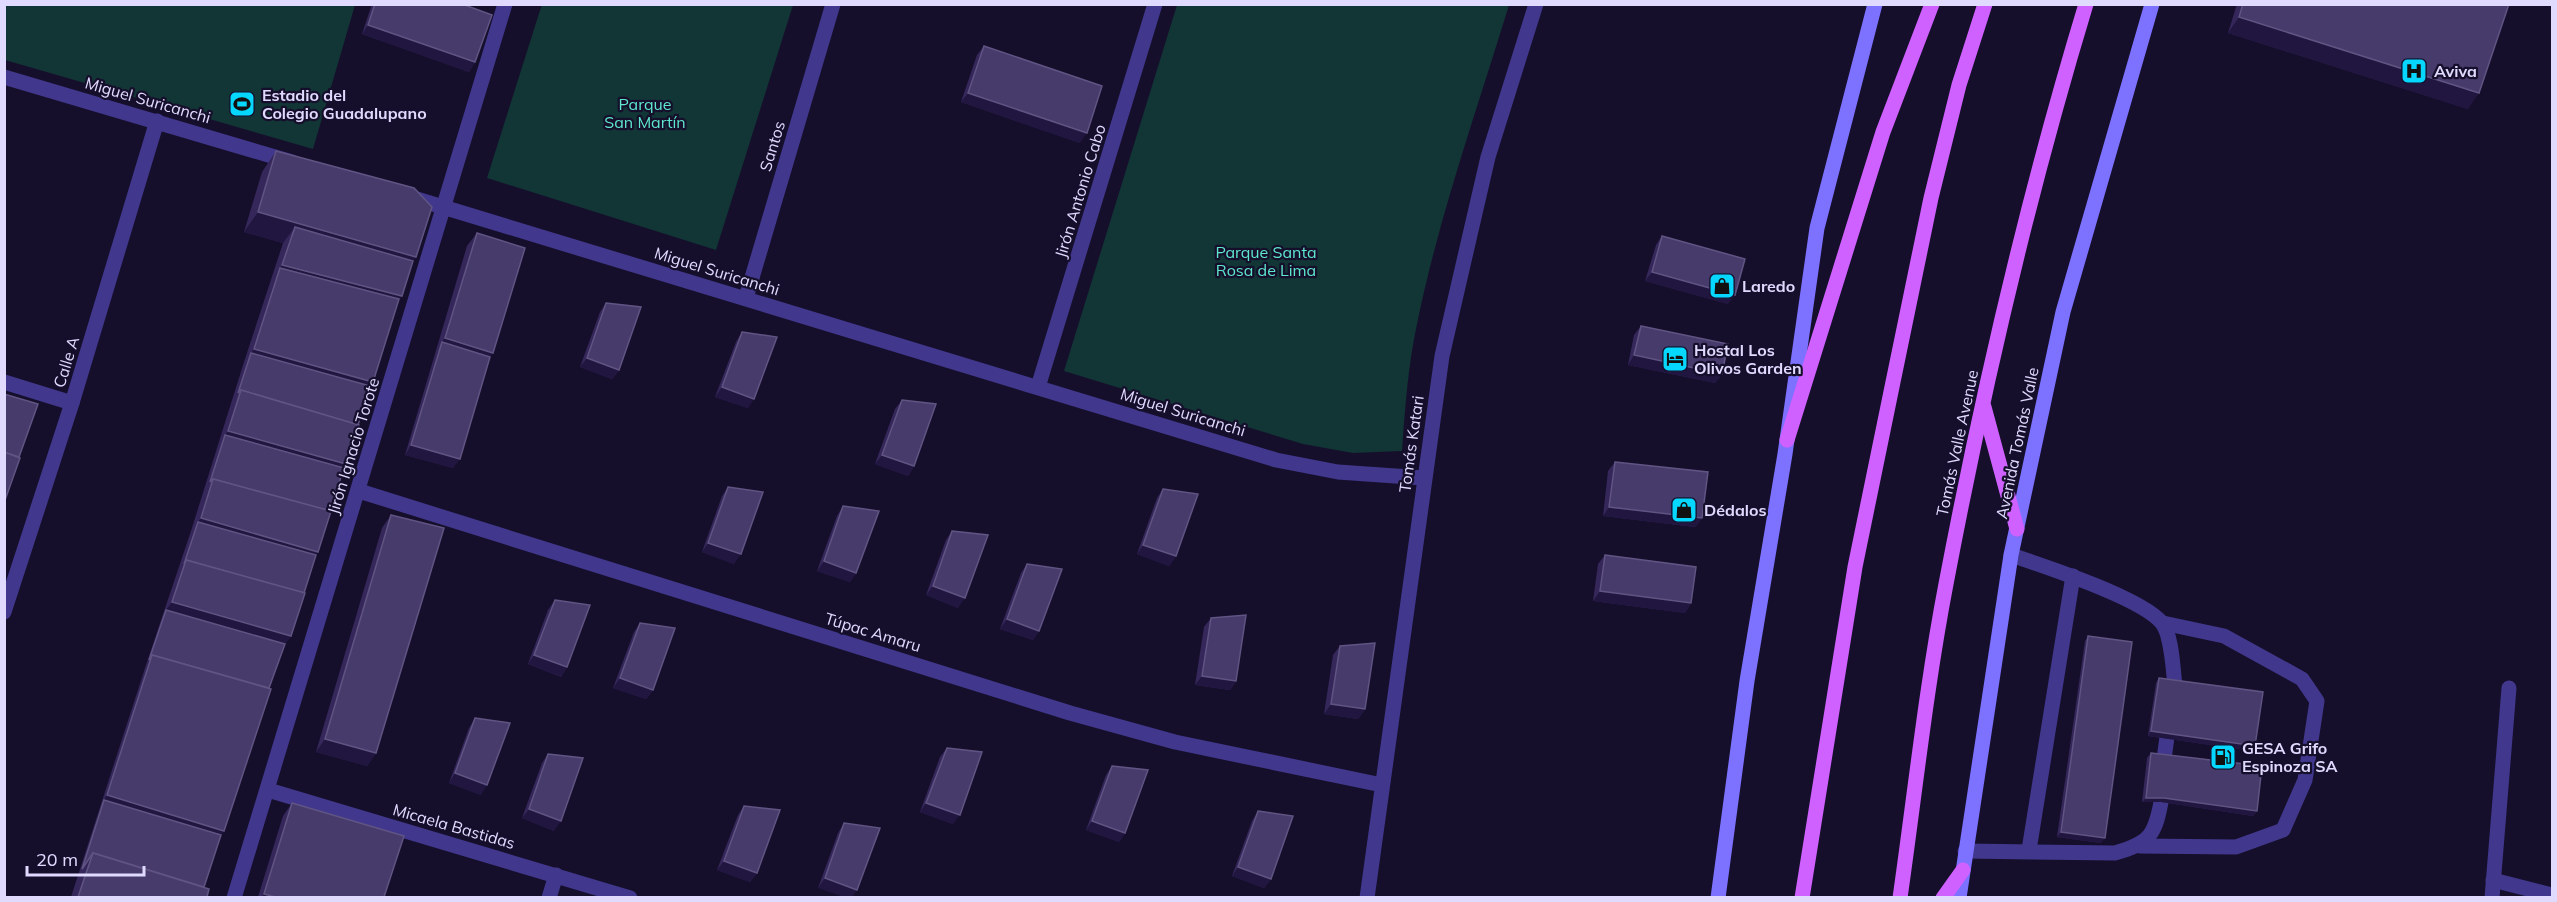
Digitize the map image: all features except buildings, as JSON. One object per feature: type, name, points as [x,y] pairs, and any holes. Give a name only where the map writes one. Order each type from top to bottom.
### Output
[{"type":"main road","points":[[1718,897],[1747,681],[1787,440],[1817,228],[1848,98],[1875,4]]},
{"type":"main road","points":[[1787,440],[1883,132],[1932,4]]},
{"type":"main road","points":[[1802,897],[1856,567],[1895,371],[1931,198],[1959,85],[1985,4]]},
{"type":"main road","name":"Tomás Valle Avenue","points":[[1900,897],[1946,586],[1983,405],[2037,170],[2086,4]]},
{"type":"main road","name":"Avenida Tomás Valle","points":[[1959,897],[2011,555],[2063,312],[2152,4]]},
{"type":"main road","points":[[1983,405],[2018,529]]},
{"type":"main road","points":[[1944,897],[1963,870]]},
{"type":"street","name":"Jirón Ignacio Torote","points":[[234,897],[505,4]]},
{"type":"street","name":"Santos","points":[[746,298],[833,4]]},
{"type":"street","name":"Jirón Antonio Cabo","points":[[1038,387],[1155,4]]},
{"type":"street","name":"Tomás Katari","points":[[1367,897],[1442,356],[1488,157],[1536,4]]},
{"type":"street","name":"Miguel Suricanchi","points":[[4,77],[305,166]]},
{"type":"street","name":"Calle A","points":[[4,612],[72,403],[157,121]]},
{"type":"street","name":"Miguel Suricanchi","points":[[397,193],[1275,460],[1338,472],[1424,478]]},
{"type":"street","points":[[4,381],[72,403]]},
{"type":"street","name":"Túpac Amaru","points":[[359,490],[1070,713],[1175,742],[1382,785]]},
{"type":"street","points":[[1965,851],[2029,850],[2115,853],[2140,846],[2236,847],[2283,830],[2305,780],[2313,741],[2318,701],[2302,680],[2224,636],[2163,623],[2138,605],[2073,576],[2011,555]]},
{"type":"street","points":[[2029,850],[2073,576]]},
{"type":"street","points":[[2163,623],[2175,686]]},
{"type":"street","points":[[2492,897],[2509,688]]},
{"type":"street","points":[[2164,759],[2167,737]]},
{"type":"street","name":"Micaela Bastidas","points":[[268,790],[630,897]]},
{"type":"street","points":[[2140,846],[2157,825],[2161,802]]},
{"type":"street","points":[[549,897],[556,875]]},
{"type":"street","points":[[2493,880],[2553,895]]},
{"type":"green space","name":"Parque San Martín","points":[[542,4],[793,5],[716,250],[487,178]]},
{"type":"green space","name":"Estadio del Colegio Guadalupano","points":[[4,5],[355,5],[313,149],[5,60]]},
{"type":"green space","name":"Parque Santa Rosa de Lima","points":[[1177,5],[1509,5],[1447,203],[1426,284],[1411,356],[1402,451],[1353,453],[1303,444],[1064,371]]},
{"type":"place","name":"Aviva","points":[[2414,71]]},
{"type":"place","name":"Estadio del Colegio Guadalupano","points":[[242,104]]},
{"type":"place","name":"Laredo","points":[[1722,286]]},
{"type":"place","name":"Hostal Los Olivos Garden","points":[[1675,359]]},
{"type":"place","name":"Dédalos","points":[[1684,510]]},
{"type":"place","name":"GESA Grifo Espinoza SA","points":[[2223,757]]}]
